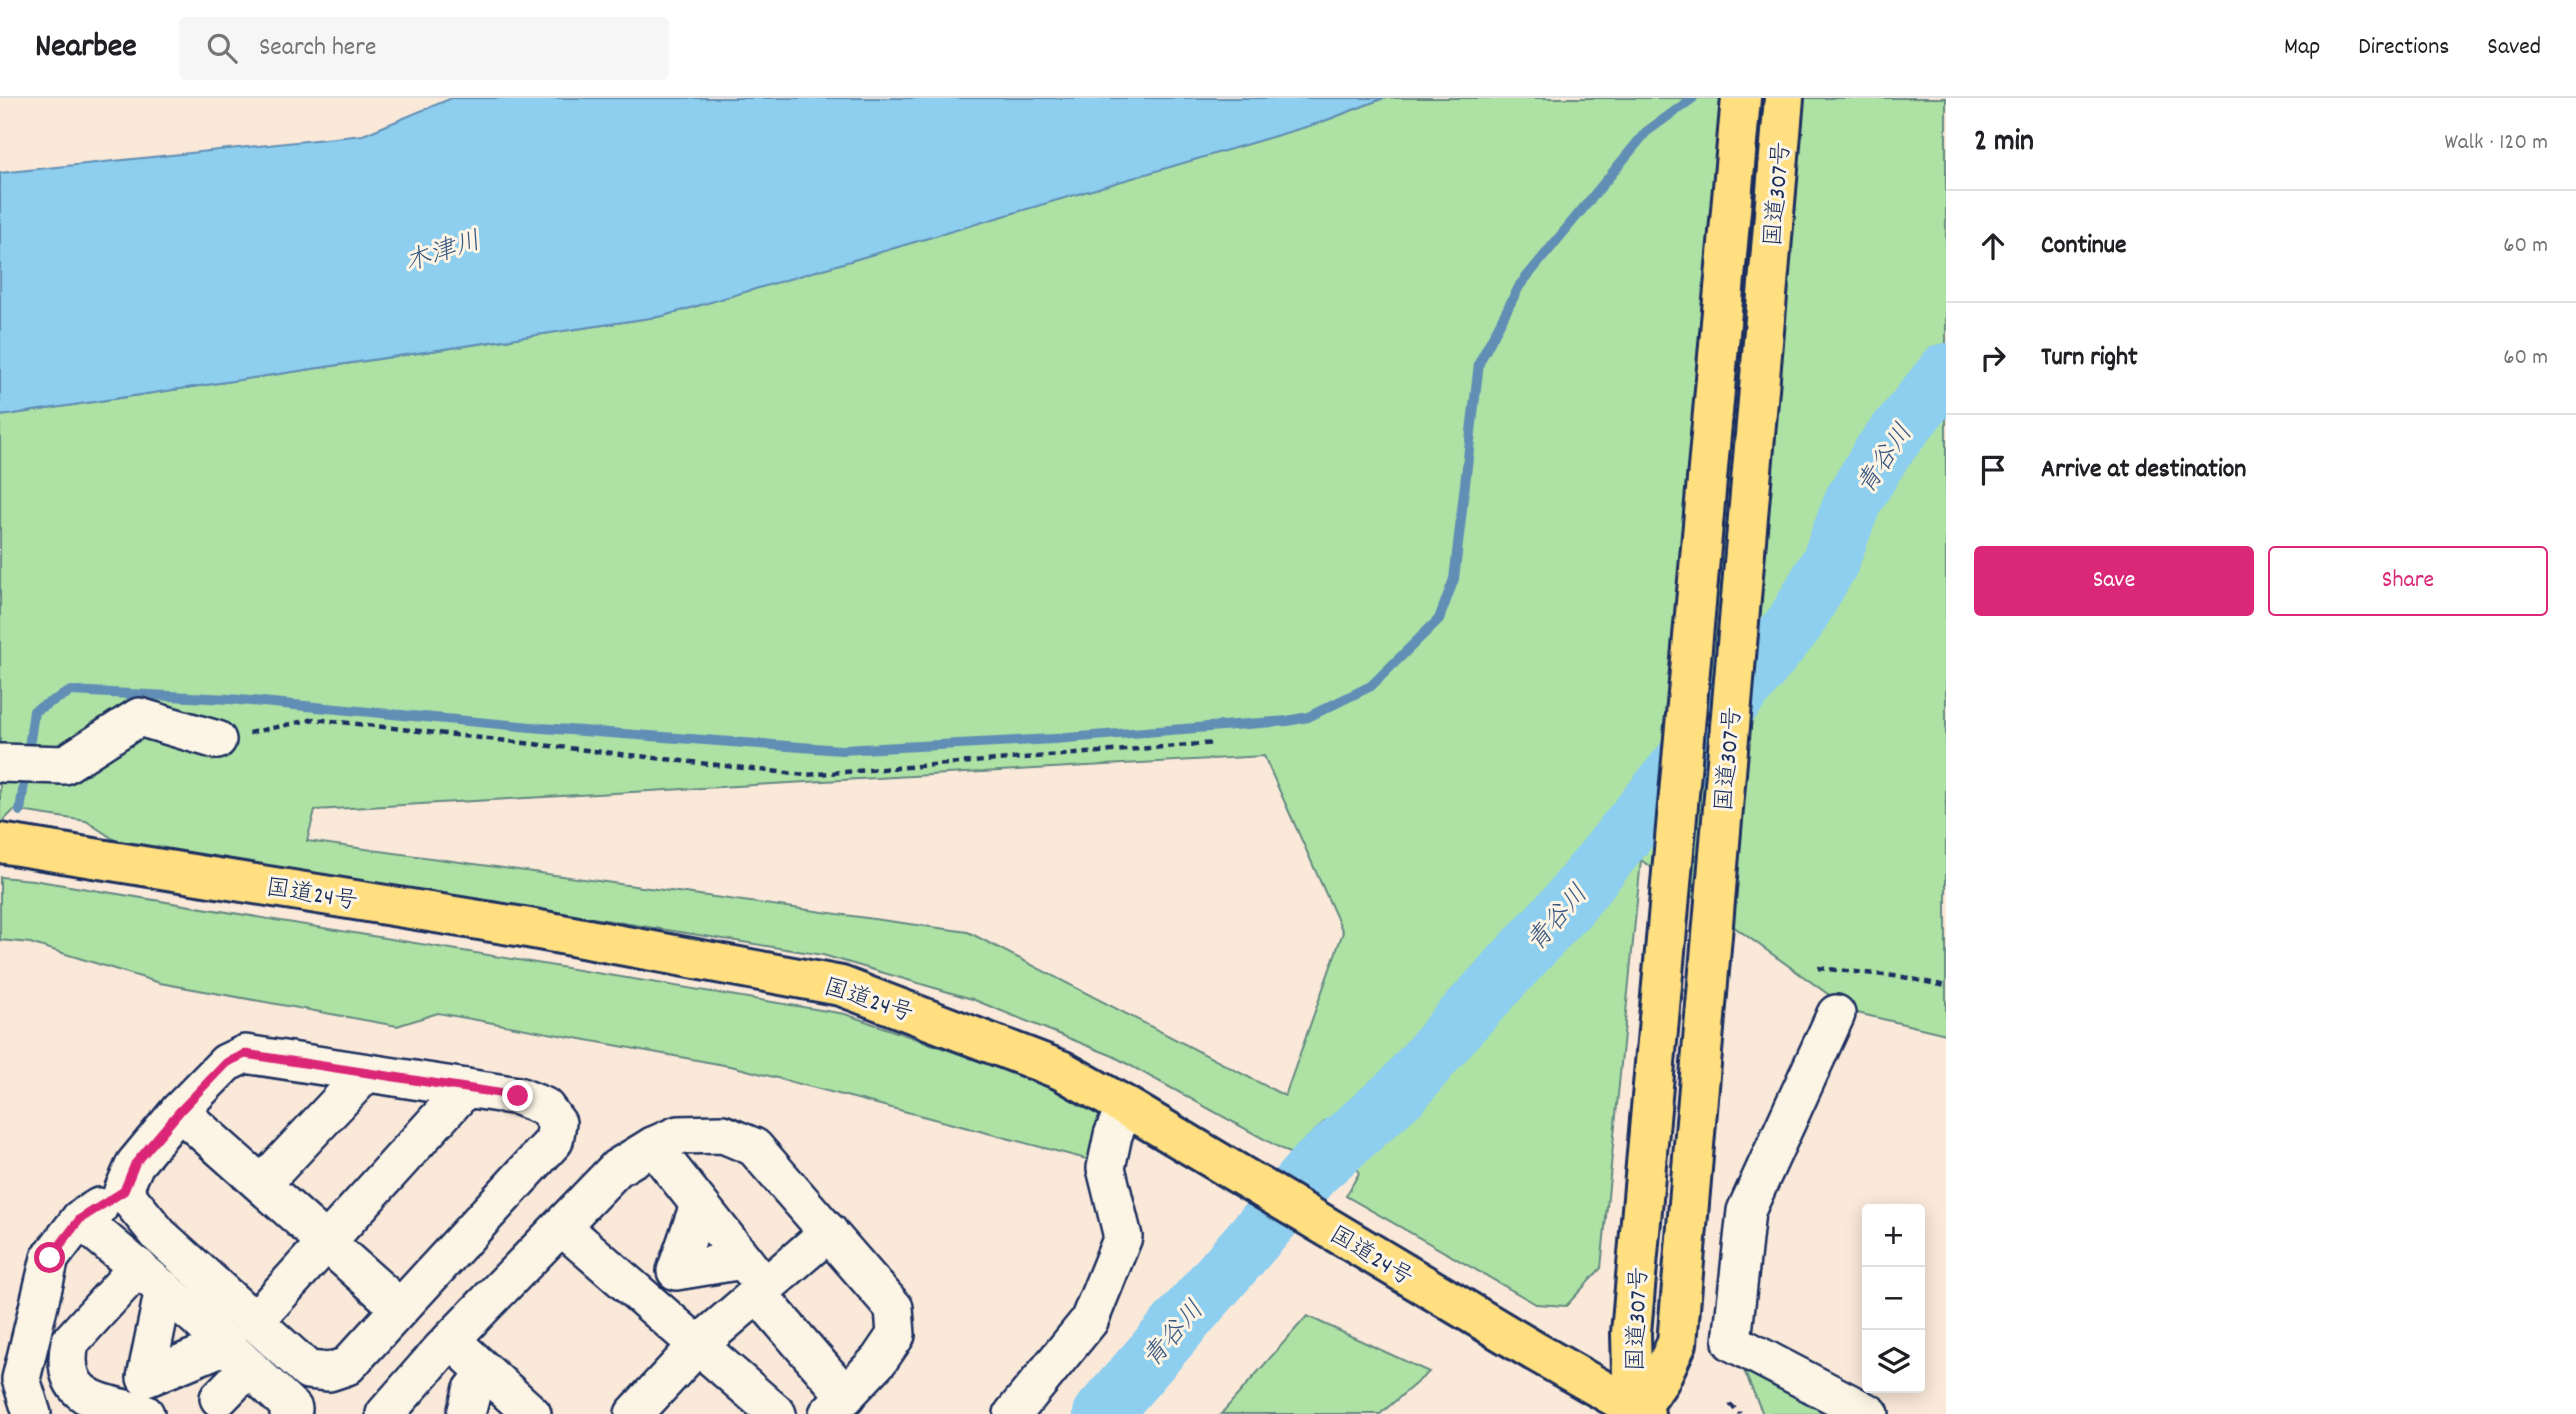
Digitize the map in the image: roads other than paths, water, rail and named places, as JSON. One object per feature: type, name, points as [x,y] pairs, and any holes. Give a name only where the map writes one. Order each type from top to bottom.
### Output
[{"type":"highway","name":"国道307号","points":[[1639,1413],[1632,1374],[1631,1333],[1741,98]]},
{"type":"highway","name":"国道307号","points":[[1639,1413],[1659,1381],[1677,1343],[1784,98]]},
{"type":"highway","name":"国道24号","points":[[0,844],[523,927],[841,986],[1061,1070],[1639,1413]]},
{"type":"street","points":[[0,762],[64,765],[139,717],[217,740]]},
{"type":"street","points":[[1836,1014],[1746,1211],[1732,1342],[1870,1414]]},
{"type":"street","points":[[32,1414],[20,1379],[50,1258],[80,1219],[124,1191],[135,1164],[226,1063],[245,1054],[518,1096],[545,1107],[557,1123],[554,1140],[347,1366],[329,1372],[308,1370],[159,1236],[124,1191]]},
{"type":"street","points":[[262,1184],[366,1073]]},
{"type":"street","points":[[254,1322],[466,1088]]},
{"type":"street","points":[[1013,1414],[1089,1321],[1123,1237],[1106,1168],[1113,1135],[1125,1106]]},
{"type":"street","points":[[180,1111],[400,1308]]},
{"type":"street","points":[[395,1411],[451,1340],[617,1168],[653,1146],[678,1135],[723,1134],[754,1147],[894,1308],[896,1335],[879,1360],[837,1405],[793,1356],[755,1280],[653,1146]]},
{"type":"street","points":[[699,1205],[676,1271],[755,1280]]},
{"type":"street","points":[[80,1219],[238,1356],[293,1409],[289,1414]]},
{"type":"street","points":[[561,1226],[770,1412]]},
{"type":"street","points":[[634,1414],[755,1280],[829,1232]]},
{"type":"street","points":[[151,1278],[146,1378],[238,1356]]},
{"type":"street","points":[[145,1414],[86,1397],[74,1387],[66,1358],[69,1342],[151,1278]]},
{"type":"street","points":[[451,1340],[532,1414]]},
{"type":"street","points":[[219,1398],[238,1356]]},
{"type":"street","points":[[466,1414],[472,1391],[486,1373]]},
{"type":"water","name":"木津川","points":[[452,98],[1384,98],[1319,123],[663,316],[0,416],[0,173],[363,135]]},
{"type":"waterway","points":[[28,755],[34,711],[71,691],[229,699],[542,728],[841,750],[1054,739],[1287,721],[1308,717],[1371,686],[1439,619],[1454,579],[1479,363],[1520,285],[1646,132],[1693,98]]},
{"type":"waterway","name":"青谷川","points":[[1102,1414],[1313,1170],[1403,1090],[1455,1028],[1567,906],[1795,623],[1830,562],[1853,501],[1883,451],[1946,372]]},
{"type":"waterway","points":[[20,811],[26,770]]}]
